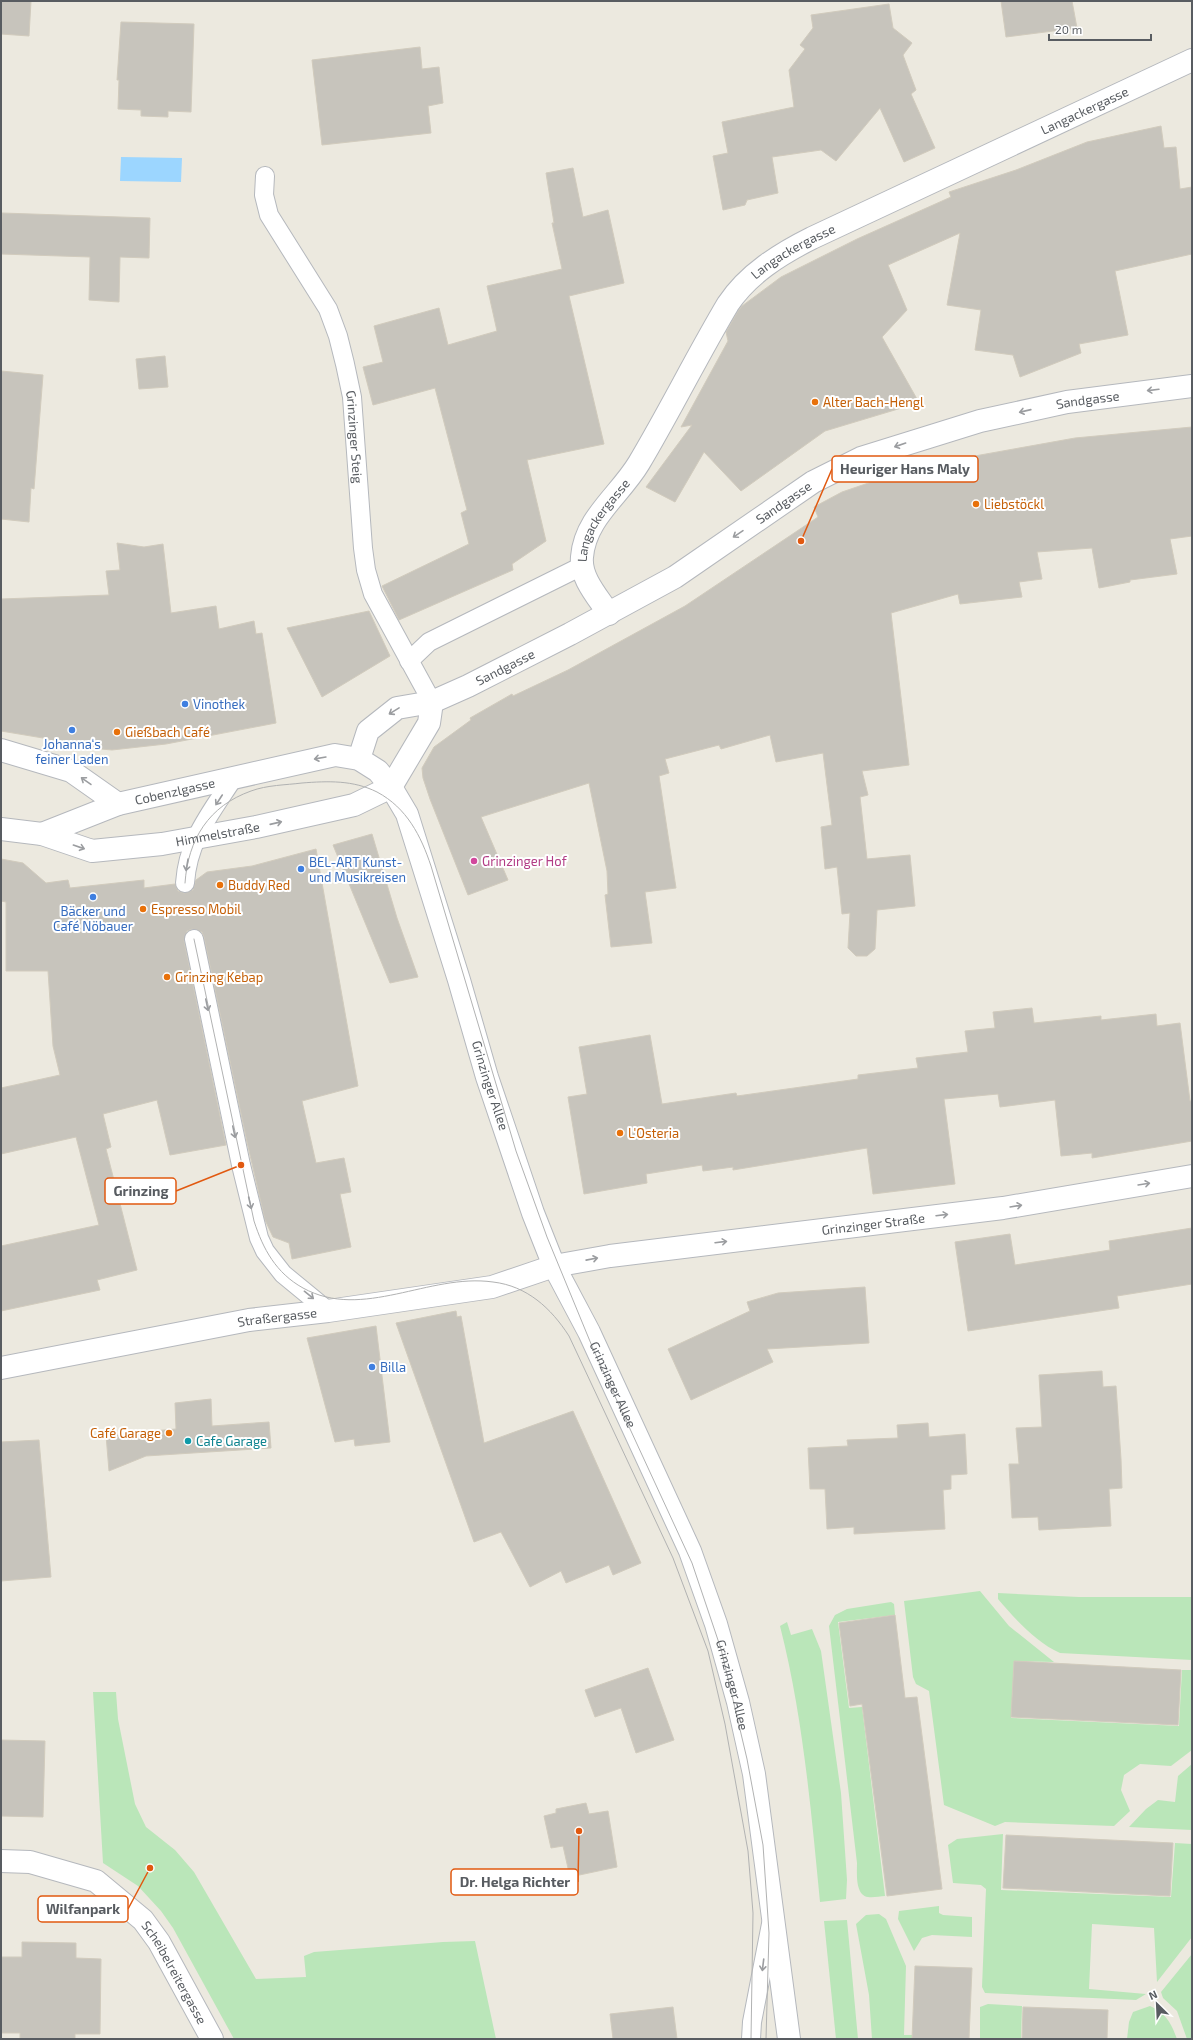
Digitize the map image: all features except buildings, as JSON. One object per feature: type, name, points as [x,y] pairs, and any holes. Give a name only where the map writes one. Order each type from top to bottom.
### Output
[{"type":"street","name":"Langackergasse","points":[[609,614],[588,582],[582,566],[585,540],[590,525],[638,464],[737,290],[750,278],[788,250],[1192,60]]},
{"type":"street","name":"Sandgasse","points":[[358,759],[368,731],[396,708],[432,702],[468,686],[609,614],[675,577],[813,482],[861,458],[917,439],[980,421],[1067,402],[1192,386]]},
{"type":"street","points":[[391,787],[429,723],[432,702]]},
{"type":"street","name":"Cobenzlgasse","points":[[1,750],[71,771],[118,804],[335,755],[358,759]]},
{"type":"street","name":"Grinzinger Allee","points":[[358,759],[378,771],[391,787],[409,819],[513,1159],[554,1266],[589,1332],[690,1551],[716,1624],[738,1702],[754,1774],[774,1914],[789,2039]]},
{"type":"street","name":"Himmelstraße","points":[[1,829],[42,834],[92,851],[162,844],[256,827],[354,805],[391,787]]},
{"type":"street","name":"Himmelstraße","points":[[42,834],[118,804]]},
{"type":"street","name":"Grinzinger Straße","points":[[554,1266],[610,1256],[1003,1208],[1192,1176]]},
{"type":"street","name":"Straßergasse","points":[[1,1368],[250,1320],[328,1311],[492,1287],[554,1266]]},
{"type":"street","name":"Scheibelreitergasse","points":[[1,1862],[30,1862],[96,1881],[143,1920],[159,1942],[212,2039]]},
{"type":"lane","name":"Grinzinger Steig","points":[[265,176],[264,195],[268,215],[328,309],[338,336],[352,397],[366,570],[373,594],[432,702]]},
{"type":"lane","points":[[409,661],[429,642],[582,566]]},
{"type":"lane","points":[[185,883],[189,853],[195,838],[234,777]]},
{"type":"lane","points":[[194,939],[240,1157],[259,1238],[265,1250],[283,1274],[328,1311]]},
{"type":"lane","points":[[751,2039],[752,2022],[774,1914]]},
{"type":"green space","points":[[980,1591],[1009,1626],[1054,1662],[1014,1661],[1011,1718],[1179,1726],[1182,1670],[1192,1670],[1192,1750],[1171,1766],[1140,1764],[1124,1775],[1121,1790],[1130,1811],[1114,1826],[1005,1822],[995,1826],[944,1805],[929,1691],[916,1684],[913,1677],[904,1601]]},
{"type":"green space","points":[[998,1593],[1079,1597],[1192,1597],[1192,1660],[1060,1653],[1043,1643],[1026,1629],[998,1599]]},
{"type":"green space","points":[[891,1602],[894,1604],[895,1615],[838,1622],[849,1708],[862,1707],[885,1896],[868,1897],[861,1892],[857,1878],[857,1863],[829,1626],[835,1615],[847,1609]]},
{"type":"green space","points":[[787,1622],[791,1635],[812,1629],[821,1651],[841,1793],[847,1880],[846,1899],[820,1902],[805,1763],[795,1694],[780,1626]]},
{"type":"green space","points":[[93,1692],[116,1692],[118,1719],[135,1804],[146,1827],[175,1850],[194,1872],[256,1979],[306,1977],[304,1956],[314,1952],[475,1941],[496,2039],[234,2039],[173,1928],[161,1911],[138,1886],[103,1863]]},
{"type":"green space","points":[[1192,1764],[1192,1830],[1129,1827],[1146,1809],[1158,1800],[1175,1802],[1178,1776]]},
{"type":"green space","points":[[1003,1834],[1001,1890],[1171,1897],[1175,1843],[1192,1844],[1192,1937],[1157,1982],[1154,1928],[1092,1924],[1089,1989],[1146,1994],[1136,2000],[985,1993],[982,1987],[986,1889],[981,1885],[953,1883],[948,1845],[957,1839]]},
{"type":"green space","points":[[939,1906],[939,1913],[943,1915],[972,1917],[972,1937],[932,1935],[922,1938],[914,1951],[898,1919],[899,1911]]},
{"type":"green space","points":[[879,1914],[886,1919],[906,1966],[904,2035],[912,2035],[912,2039],[872,2039],[869,1995],[856,1924],[866,1915]]},
{"type":"green space","points":[[847,1920],[858,2039],[836,2039],[824,1921]]},
{"type":"green space","points":[[1192,1954],[1192,2039],[1187,2039],[1177,2011],[1163,1998],[1161,1992]]},
{"type":"green space","points":[[988,2004],[1022,2006],[1021,2039],[980,2039],[980,2007]]},
{"type":"green space","points":[[1150,2006],[1164,2015],[1177,2039],[1127,2039],[1129,2022],[1133,2012]]},
{"type":"water","points":[[121,157],[182,158],[181,182],[120,181]]},
{"type":"tram line","points":[[185,883],[187,867],[196,839],[203,826],[212,815],[236,797],[263,788],[321,782],[350,783],[368,788],[377,792],[397,806],[412,824],[423,844],[431,866],[516,1151],[547,1237],[594,1351],[692,1563],[721,1649],[747,1759],[763,1845],[769,1933],[766,2039]]},
{"type":"tram line","points":[[194,939],[254,1221],[266,1251],[278,1268],[303,1288],[326,1297],[349,1300],[373,1298],[445,1284],[469,1281],[505,1284],[517,1288],[537,1300],[554,1316],[569,1336],[673,1558],[708,1651],[725,1724],[748,1851],[753,1913],[751,2039]]},
{"type":"place","name":"Alter Bach-Hengl","points":[[815,402]]},
{"type":"place","name":"Liebstöckl","points":[[976,504]]},
{"type":"place","name":"Heuriger Hans Maly","points":[[801,541]]},
{"type":"place","name":"Vinothek","points":[[185,704]]},
{"type":"place","name":"Johanna‘s feiner Laden","points":[[72,730]]},
{"type":"place","name":"Gießbach Café","points":[[117,732]]},
{"type":"place","name":"Grinzinger Hof","points":[[474,861]]},
{"type":"place","name":"BEL-ART Kunst- und Musikreisen","points":[[301,869]]},
{"type":"place","name":"Buddy Red","points":[[220,885]]},
{"type":"place","name":"Bäcker und Café Nöbauer","points":[[93,897]]},
{"type":"place","name":"Espresso Mobil","points":[[143,909]]},
{"type":"place","name":"Grinzing Kebap","points":[[167,977]]},
{"type":"place","name":"L'Osteria","points":[[620,1133]]},
{"type":"place","name":"Grinzing","points":[[241,1165]]},
{"type":"place","name":"Billa","points":[[372,1367]]},
{"type":"place","name":"Café Garage","points":[[169,1433]]},
{"type":"place","name":"Cafe Garage","points":[[188,1441]]},
{"type":"place","name":"Dr. Helga Richter","points":[[579,1831]]},
{"type":"place","name":"Wilfanpark","points":[[150,1868]]}]
